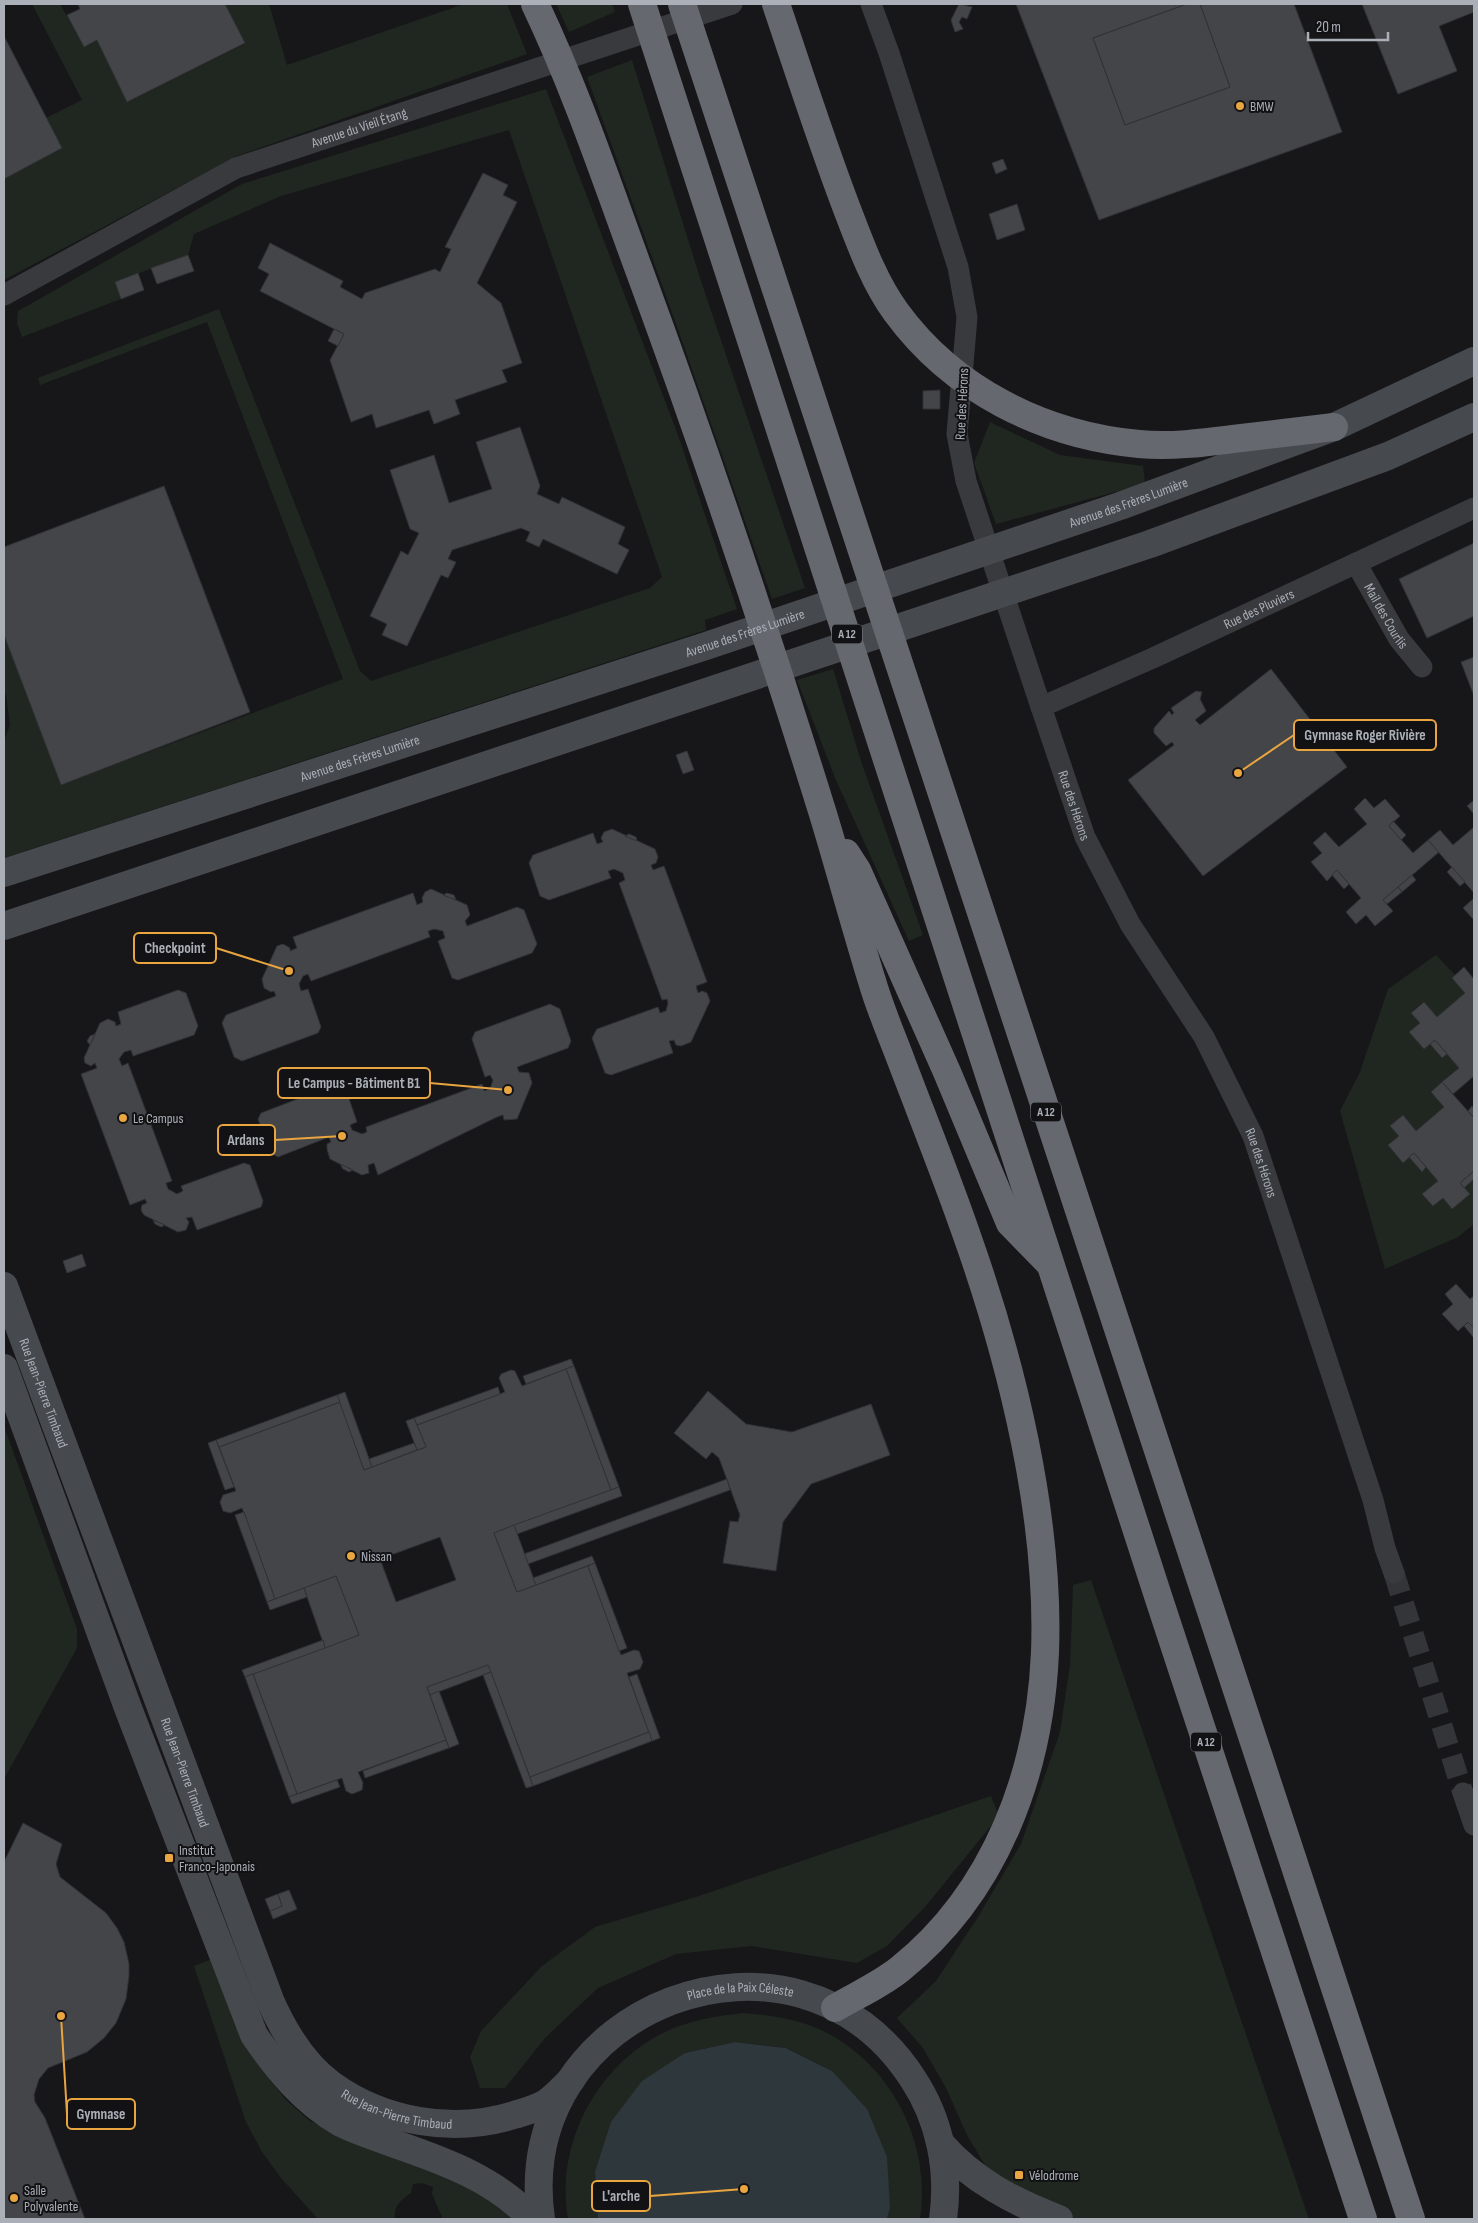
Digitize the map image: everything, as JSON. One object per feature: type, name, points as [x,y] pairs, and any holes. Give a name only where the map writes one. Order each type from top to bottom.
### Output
[{"type":"highway","points":[[535,4],[551,37],[582,118],[703,445],[822,812],[874,989],[984,1286],[1010,1380],[1034,1496],[1043,1589],[1044,1652],[1040,1702],[1031,1754],[1007,1829],[972,1892],[950,1920],[904,1966],[887,1979],[835,2008]]},
{"type":"highway","name":"A 12","points":[[642,4],[1159,1599],[1363,2219]]},
{"type":"highway","name":"A 12","points":[[682,4],[1411,2219]]},
{"type":"highway","points":[[776,4],[856,234],[877,280],[895,311],[916,336],[936,358],[975,389],[1008,408],[1051,426],[1084,435],[1140,444],[1184,445],[1334,427]]},
{"type":"highway","points":[[822,812],[857,870],[947,1072],[1010,1223],[1051,1264]]},
{"type":"main road","name":"Avenue des Frères Lumière","points":[[4,873],[706,646],[1120,506],[1334,427],[1474,361]]},
{"type":"main road","points":[[4,926],[718,686],[1150,544],[1388,456],[1474,417]]},
{"type":"main road","points":[[4,893],[56,875],[75,851]]},
{"type":"main road","name":"Rue Jean-Pierre Timbaud","points":[[4,1286],[270,2000],[280,2023],[297,2049],[331,2085],[355,2099],[400,2117],[422,2122],[461,2125],[503,2119],[545,2104],[571,2080]]},
{"type":"main road","name":"Rue Jean-Pierre Timbaud","points":[[4,1368],[128,1708],[254,2035],[266,2054],[301,2093],[328,2114],[342,2123],[369,2135],[454,2165],[490,2185],[516,2203],[532,2219]]},
{"type":"main road","name":"Place de la Paix Céleste","points":[[541,2219],[539,2189],[544,2143],[555,2111],[571,2080],[600,2044],[627,2022],[667,2001],[690,1993],[724,1987],[758,1987],[803,1995],[835,2008],[873,2034],[905,2067],[928,2106],[940,2144],[946,2184],[943,2219]]},
{"type":"main road","points":[[940,2144],[961,2166],[974,2176],[1022,2205],[1059,2219]]},
{"type":"street","name":"Avenue du Vieil Étang","points":[[4,294],[236,168],[732,4]]},
{"type":"street","name":"Rue des Hérons","points":[[871,4],[889,53],[956,259],[967,317],[957,434],[966,480],[1041,707],[1085,837],[1130,924],[1204,1037],[1253,1136],[1370,1491],[1385,1548],[1394,1573]]},
{"type":"street","name":"Rue des Pluviers","points":[[1041,707],[1153,658],[1474,508]]},
{"type":"street","name":"Mail des Courlis","points":[[1356,563],[1399,639],[1422,667]]},
{"type":"street","points":[[1463,1793],[1474,1825]]},
{"type":"shaded area","points":[[32,4],[60,4],[84,47],[97,40],[128,102],[245,44],[225,4],[269,4],[287,65],[464,4],[507,4],[527,54],[237,156],[4,280],[4,179],[62,148],[46,118],[82,100]]},
{"type":"shaded area","points":[[556,4],[612,4],[615,12],[569,32]]},
{"type":"shaded area","points":[[632,60],[701,281],[805,588],[772,599],[587,77]]},
{"type":"shaded area","points":[[546,89],[678,435],[737,609],[705,620],[706,630],[4,858],[4,741],[10,725],[4,691],[4,635],[61,785],[343,679],[207,322],[40,385],[38,378],[219,309],[360,671],[371,681],[650,588],[662,577],[509,130],[281,196],[194,234],[188,255],[115,282],[121,299],[22,337],[17,323],[18,311],[242,184]]},
{"type":"shaded area","points":[[990,422],[1060,455],[1143,466],[1145,484],[996,524],[974,463]]},
{"type":"shaded area","points":[[833,669],[862,764],[923,935],[909,941],[836,780],[797,680]]},
{"type":"shaded area","points":[[1436,955],[1455,975],[1452,978],[1465,993],[1437,1017],[1423,1002],[1411,1012],[1420,1023],[1409,1032],[1424,1049],[1430,1044],[1441,1058],[1447,1054],[1459,1068],[1431,1092],[1444,1107],[1416,1131],[1403,1115],[1391,1126],[1421,1172],[1426,1167],[1438,1181],[1422,1194],[1433,1206],[1443,1198],[1452,1209],[1469,1193],[1464,1188],[1474,1179],[1474,1224],[1458,1237],[1385,1269],[1340,1111],[1360,1072],[1388,989]]},
{"type":"shaded area","points":[[4,1426],[77,1629],[77,1648],[4,1779]]},
{"type":"shaded area","points":[[1091,1580],[1309,2219],[1076,2219],[1039,2202],[986,2167],[967,2135],[946,2088],[923,2048],[897,2018],[936,1981],[978,1917],[1021,1844],[1060,1732],[1070,1665],[1073,1585]]},
{"type":"shaded area","points":[[991,1796],[999,1816],[925,1907],[887,1946],[857,1963],[751,1946],[676,1954],[598,1988],[546,2037],[505,2088],[480,2088],[470,2057],[481,2031],[542,1966],[595,1927],[699,1896]]},
{"type":"shaded area","points":[[212,1959],[238,2026],[263,2071],[285,2099],[310,2121],[399,2160],[463,2178],[515,2219],[441,2219],[442,2217],[432,2194],[433,2187],[422,2183],[413,2184],[411,2193],[401,2201],[395,2210],[395,2219],[318,2219],[281,2178],[262,2152],[246,2122],[194,1966]]},
{"type":"shaded area","points":[[743,2013],[783,2018],[821,2030],[846,2044],[868,2063],[886,2084],[901,2108],[912,2135],[919,2162],[922,2190],[920,2219],[887,2219],[890,2208],[832,2071],[787,2048],[735,2042],[685,2053],[595,2172],[598,2219],[568,2219],[566,2191],[568,2163],[575,2136],[586,2110],[601,2086],[619,2065],[641,2046],[665,2032],[703,2019]]},
{"type":"shaded area","points":[[735,2042],[786,2048],[832,2071],[867,2109],[887,2157],[890,2208],[887,2219],[598,2219],[595,2172],[611,2122],[642,2081],[685,2053]]},
{"type":"building","points":[[78,4],[225,4],[245,43],[127,102],[97,40],[84,47],[67,15],[80,9]]},
{"type":"building","points":[[959,4],[972,7],[967,19],[962,17],[959,22],[963,29],[955,32],[951,20]]},
{"type":"building","points":[[1016,4],[1187,4],[1093,38],[1125,125],[1230,87],[1200,4],[1294,4],[1342,132],[1099,220]]},
{"type":"building","points":[[1187,4],[1200,4],[1230,87],[1125,125],[1093,38]]},
{"type":"building","points":[[1362,4],[1474,4],[1474,12],[1439,26],[1457,71],[1398,94]]},
{"type":"building","points":[[4,36],[62,148],[4,179]]},
{"type":"building","points":[[1003,159],[1007,169],[996,174],[992,163]]},
{"type":"building","points":[[483,173],[508,185],[503,195],[517,202],[477,283],[501,303],[522,363],[502,370],[507,382],[455,400],[460,414],[434,424],[429,410],[376,428],[372,414],[351,422],[330,360],[344,334],[260,291],[269,274],[258,268],[270,243],[343,281],[340,287],[362,299],[365,293],[435,269],[440,272],[451,249],[445,247]]},
{"type":"building","points":[[1017,204],[1025,230],[997,240],[989,214]]},
{"type":"building","points":[[188,255],[194,271],[157,284],[151,268]]},
{"type":"building","points":[[138,273],[144,290],[121,299],[115,282]]},
{"type":"building","points":[[334,329],[344,334],[338,346],[328,341]]},
{"type":"building","points":[[940,390],[940,409],[923,409],[923,391]]},
{"type":"building","points":[[520,427],[540,486],[537,494],[559,504],[562,497],[625,527],[618,544],[629,550],[617,574],[543,539],[539,547],[526,541],[530,532],[521,528],[452,550],[448,559],[456,562],[448,578],[441,575],[407,646],[382,635],[387,624],[370,616],[401,551],[408,555],[419,533],[410,529],[390,470],[434,455],[449,503],[492,489],[476,442]]},
{"type":"building","points":[[164,486],[250,712],[61,785],[4,635],[4,547]]},
{"type":"building","points":[[1474,543],[1474,616],[1427,638],[1399,579]]},
{"type":"building","points":[[1474,657],[1474,696],[1461,662]]},
{"type":"building","points":[[1271,669],[1347,767],[1203,876],[1128,780],[1174,745],[1172,742],[1166,746],[1154,733],[1154,728],[1169,711],[1172,715],[1174,713],[1171,708],[1196,691],[1202,692],[1200,699],[1206,711],[1195,720],[1200,725]]},
{"type":"building","points":[[687,751],[694,770],[683,774],[676,755]]},
{"type":"building","points":[[1365,798],[1374,808],[1385,799],[1400,816],[1389,826],[1413,853],[1428,840],[1439,852],[1383,900],[1393,911],[1375,926],[1366,915],[1356,924],[1346,912],[1361,898],[1337,870],[1327,881],[1311,862],[1322,853],[1313,843],[1325,832],[1339,847],[1367,824],[1354,809]]},
{"type":"building","points":[[1474,800],[1474,814],[1467,806]]},
{"type":"building","points":[[1393,821],[1406,835],[1401,840],[1389,826]]},
{"type":"building","points":[[1474,827],[1474,893],[1428,840],[1440,830],[1453,845]]},
{"type":"building","points":[[612,829],[655,849],[658,857],[656,863],[651,865],[653,870],[664,866],[707,982],[696,986],[698,993],[702,991],[707,993],[710,1001],[691,1042],[681,1046],[676,1045],[674,1040],[669,1041],[673,1053],[611,1075],[605,1073],[592,1038],[597,1029],[658,1007],[660,1013],[666,1011],[668,1003],[667,999],[662,1000],[619,883],[625,880],[623,873],[614,869],[608,871],[611,878],[549,900],[540,896],[529,863],[533,855],[593,833],[597,844],[603,842],[601,838],[604,832]]},
{"type":"building","points":[[629,834],[636,837],[637,841],[625,836]]},
{"type":"building","points":[[1452,867],[1465,882],[1460,886],[1447,872]]},
{"type":"building","points":[[1337,870],[1349,884],[1344,889],[1332,875]]},
{"type":"building","points":[[1412,875],[1416,880],[1402,892],[1398,887]]},
{"type":"building","points":[[1398,887],[1402,892],[1387,904],[1383,900]]},
{"type":"building","points":[[431,889],[467,905],[470,915],[465,921],[467,926],[517,907],[524,910],[537,944],[532,953],[458,980],[452,978],[438,941],[445,938],[443,931],[434,929],[428,931],[430,937],[311,981],[308,974],[303,976],[299,984],[301,991],[308,989],[321,1027],[318,1033],[242,1061],[234,1057],[222,1023],[226,1015],[276,996],[274,991],[271,992],[264,988],[262,979],[277,946],[283,944],[290,948],[290,951],[297,948],[293,937],[413,893],[417,905],[423,902],[422,898],[425,892]]},
{"type":"building","points":[[447,893],[454,895],[456,900],[443,895]]},
{"type":"building","points":[[1474,898],[1474,920],[1463,908]]},
{"type":"building","points":[[1464,967],[1474,977],[1474,1076],[1453,1094],[1442,1082],[1459,1068],[1435,1040],[1424,1049],[1409,1032],[1420,1023],[1411,1013],[1424,1002],[1437,1017],[1465,993],[1452,978]]},
{"type":"building","name":"Le Campus","points":[[178,990],[186,993],[198,1026],[194,1035],[133,1056],[131,1050],[124,1052],[119,1059],[122,1066],[128,1063],[172,1181],[166,1183],[168,1189],[177,1194],[183,1191],[181,1186],[244,1163],[250,1165],[263,1201],[261,1207],[197,1230],[192,1217],[186,1218],[189,1222],[186,1230],[178,1232],[144,1215],[141,1210],[142,1205],[147,1203],[145,1199],[130,1205],[81,1074],[97,1068],[95,1063],[91,1066],[85,1063],[84,1058],[100,1023],[108,1019],[115,1022],[116,1026],[121,1024],[118,1012]]},
{"type":"building","points":[[550,1004],[560,1009],[571,1041],[568,1048],[517,1067],[519,1072],[529,1073],[532,1083],[517,1119],[504,1120],[503,1115],[497,1117],[378,1175],[374,1163],[368,1165],[369,1173],[362,1175],[330,1159],[327,1149],[327,1144],[331,1142],[329,1137],[278,1157],[271,1153],[258,1119],[261,1113],[337,1084],[345,1087],[357,1122],[350,1125],[352,1130],[362,1134],[367,1132],[366,1127],[482,1084],[484,1091],[490,1089],[493,1080],[490,1075],[485,1077],[472,1039],[475,1032]]},
{"type":"building","points":[[95,1034],[90,1045],[87,1041],[90,1036]]},
{"type":"building","points":[[1435,1040],[1447,1054],[1442,1058],[1430,1044]]},
{"type":"building","points":[[1442,1082],[1474,1118],[1474,1171],[1460,1183],[1470,1194],[1452,1209],[1443,1198],[1433,1206],[1422,1194],[1438,1181],[1414,1153],[1403,1163],[1388,1145],[1399,1136],[1390,1126],[1403,1115],[1416,1131],[1444,1107],[1431,1092]]},
{"type":"building","points":[[1472,1106],[1474,1109],[1474,1118],[1468,1111]]},
{"type":"building","points":[[1414,1153],[1426,1167],[1422,1172],[1409,1157]]},
{"type":"building","points":[[340,1164],[353,1170],[349,1172],[343,1169]]},
{"type":"building","points":[[1474,1171],[1474,1179],[1464,1188],[1460,1183]]},
{"type":"building","points":[[153,1220],[165,1225],[161,1227],[155,1224]]},
{"type":"building","points":[[82,1254],[86,1266],[67,1273],[63,1261]]},
{"type":"building","points":[[1456,1284],[1470,1299],[1474,1296],[1474,1328],[1468,1322],[1458,1331],[1442,1314],[1453,1304],[1445,1294]]},
{"type":"building","points":[[1468,1322],[1474,1328],[1474,1338],[1464,1326]]},
{"type":"building","points":[[571,1359],[574,1366],[526,1384],[523,1376]]},
{"type":"building","points":[[574,1366],[619,1487],[611,1490],[566,1369]]},
{"type":"building","points":[[566,1369],[611,1490],[494,1533],[517,1592],[588,1566],[621,1655],[634,1650],[639,1651],[643,1662],[640,1669],[627,1673],[649,1732],[530,1777],[488,1665],[427,1687],[446,1740],[358,1772],[363,1783],[362,1790],[352,1794],[346,1791],[342,1778],[297,1794],[253,1674],[359,1635],[336,1576],[275,1599],[242,1508],[230,1513],[223,1511],[220,1502],[223,1495],[236,1491],[219,1447],[340,1402],[364,1470],[426,1447],[417,1425],[505,1392],[499,1378],[501,1374],[511,1370],[515,1371],[522,1386]],"holes":[[[440,1537],[456,1580],[396,1602],[380,1559]]]},
{"type":"building","points":[[498,1387],[500,1394],[417,1425],[414,1418]]},
{"type":"building","points":[[708,1391],[746,1424],[792,1432],[871,1404],[890,1455],[811,1484],[783,1522],[776,1571],[723,1563],[730,1521],[738,1522],[740,1515],[719,1458],[712,1452],[706,1459],[674,1433]]},
{"type":"building","points":[[345,1392],[372,1467],[364,1470],[337,1395]]},
{"type":"building","points":[[337,1395],[340,1402],[219,1447],[216,1440]]},
{"type":"building","points":[[414,1418],[426,1447],[417,1450],[406,1421]]},
{"type":"building","points":[[216,1440],[234,1487],[225,1490],[208,1443]]},
{"type":"building","points":[[414,1443],[417,1450],[372,1467],[369,1459]]},
{"type":"building","points":[[727,1479],[730,1490],[528,1564],[524,1554]]},
{"type":"building","points":[[619,1487],[622,1496],[517,1534],[514,1525]]},
{"type":"building","points":[[244,1512],[275,1599],[267,1602],[235,1515]]},
{"type":"building","points":[[514,1525],[536,1585],[517,1592],[494,1533]]},
{"type":"building","points":[[592,1556],[595,1563],[536,1585],[533,1578]]},
{"type":"building","points":[[595,1563],[627,1648],[619,1651],[588,1566]]},
{"type":"building","points":[[336,1576],[359,1635],[325,1648],[304,1588]]},
{"type":"building","points":[[304,1588],[307,1597],[270,1610],[267,1602]]},
{"type":"building","points":[[323,1640],[325,1648],[245,1677],[242,1670]]},
{"type":"building","points":[[488,1665],[491,1672],[430,1695],[427,1687]]},
{"type":"building","points":[[491,1672],[533,1786],[526,1788],[483,1675]]},
{"type":"building","points":[[253,1674],[297,1794],[289,1797],[245,1677]]},
{"type":"building","points":[[637,1674],[660,1738],[652,1741],[629,1677]]},
{"type":"building","points":[[439,1691],[459,1744],[449,1748],[430,1695]]},
{"type":"building","points":[[649,1732],[652,1741],[533,1786],[530,1777]]},
{"type":"building","points":[[446,1740],[449,1748],[365,1778],[363,1771]]},
{"type":"building","points":[[337,1780],[340,1787],[292,1804],[289,1797]]},
{"type":"building","points":[[23,1823],[62,1844],[56,1864],[60,1877],[106,1913],[124,1942],[129,1964],[126,1999],[116,2023],[104,2038],[87,2052],[48,2068],[39,2079],[34,2095],[35,2102],[45,2118],[85,2219],[4,2219],[4,1862]]},
{"type":"building","points":[[289,1890],[297,1909],[273,1919],[270,1911],[282,1906],[278,1894]]},
{"type":"building","points":[[278,1894],[282,1906],[270,1911],[265,1899]]},
{"type":"tunnel","points":[[1394,1573],[1463,1793]]},
{"type":"place","name":"BMW","points":[[1240,106]]},
{"type":"place","name":"Gymnase Roger Rivière","points":[[1238,773]]},
{"type":"place","name":"Checkpoint","points":[[289,971]]},
{"type":"place","name":"Le Campus - Bâtiment B1","points":[[508,1090]]},
{"type":"place","name":"Le Campus","points":[[123,1118]]},
{"type":"place","name":"Ardans","points":[[342,1136]]},
{"type":"place","name":"Nissan","points":[[351,1556]]},
{"type":"place","name":"Institut Franco-Japonais","points":[[169,1858]]},
{"type":"place","name":"Gymnase","points":[[61,2016]]},
{"type":"place","name":"Vélodrome","points":[[1019,2175]]},
{"type":"place","name":"L'arche","points":[[744,2189]]},
{"type":"place","name":"Salle Polyvalente","points":[[14,2198]]}]
